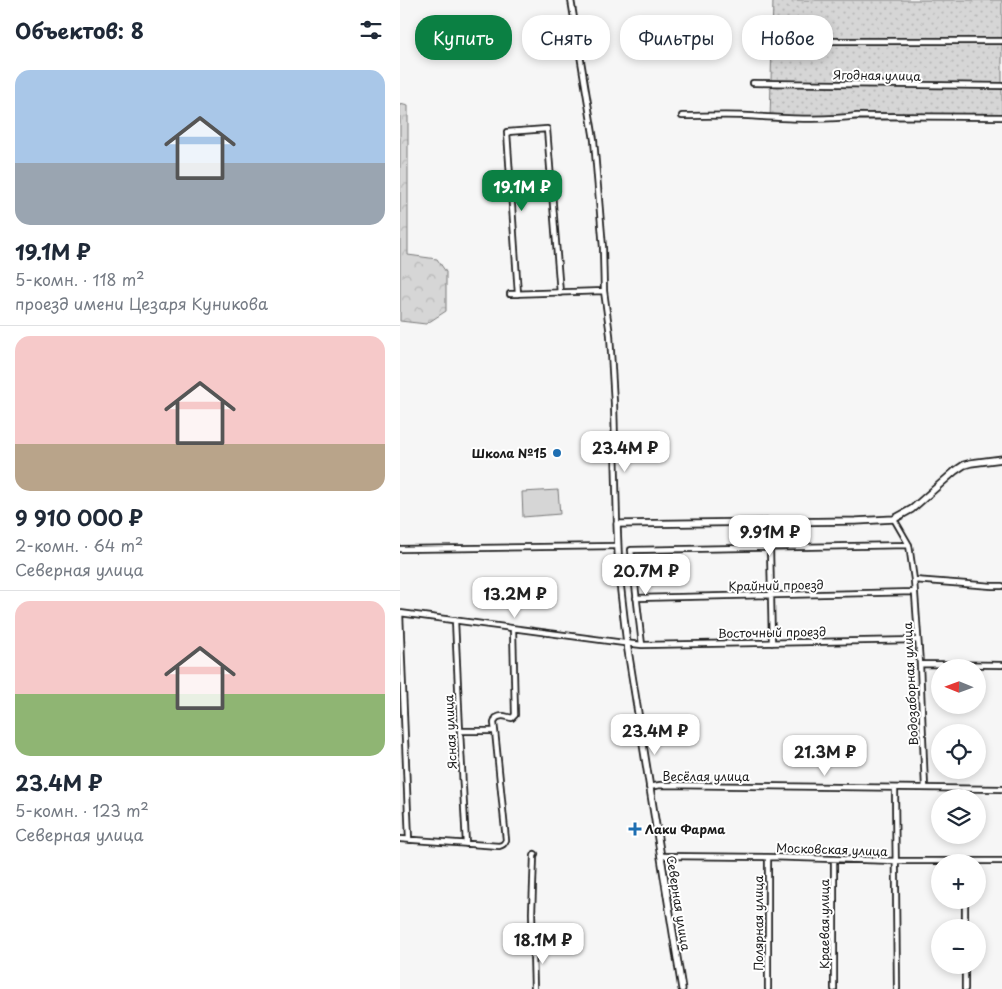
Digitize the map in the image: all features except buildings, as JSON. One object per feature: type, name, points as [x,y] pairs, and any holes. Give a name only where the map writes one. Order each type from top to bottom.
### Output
[{"type":"street","points":[[572,0],[594,140],[603,248],[604,291],[610,335],[617,524],[894,519],[912,508],[964,465],[1002,459]]},
{"type":"street","points":[[833,41],[1002,41]]},
{"type":"street","name":"Ягодная улица","points":[[753,83],[1002,86]]},
{"type":"street","points":[[682,116],[788,118],[841,118],[857,116],[1002,117]]},
{"type":"street","points":[[518,294],[506,132],[547,129],[560,293]]},
{"type":"street","points":[[510,294],[604,291]]},
{"type":"street","points":[[642,645],[631,550],[909,545],[894,519]]},
{"type":"street","points":[[772,643],[770,548],[773,522]]},
{"type":"street","name":"Северная улица","points":[[617,524],[619,574],[627,644],[682,989]]},
{"type":"street","name":"Водозаборная улица","points":[[909,545],[914,580],[920,664],[925,788]]},
{"type":"street","points":[[400,549],[618,546]]},
{"type":"street","points":[[914,580],[1002,586]]},
{"type":"street","name":"Крайний проезд","points":[[636,598],[915,592]]},
{"type":"street","points":[[400,613],[409,840]]},
{"type":"street","name":"Восточный проезд","points":[[400,613],[642,645],[918,640]]},
{"type":"street","name":"Ясная улица","points":[[455,620],[466,844]]},
{"type":"street","points":[[400,839],[499,846],[506,840],[494,723],[496,718],[504,715],[512,718],[516,712],[513,628]]},
{"type":"street","points":[[920,664],[1002,665]]},
{"type":"street","points":[[460,732],[495,730]]},
{"type":"street","name":"Весёлая улица","points":[[649,787],[660,785],[1002,789]]},
{"type":"street","points":[[896,788],[896,989]]},
{"type":"street","points":[[534,989],[532,902],[535,854]]},
{"type":"street","name":"Московская улица","points":[[661,856],[931,861]]},
{"type":"street","name":"Полярная улица","points":[[768,857],[768,989]]},
{"type":"street","name":"Краевая улица","points":[[834,859],[834,989]]},
{"type":"street","name":"Московская улица","points":[[986,861],[1002,861]]},
{"type":"street","points":[[965,974],[965,989]]},
{"type":"green space","points":[[773,0],[1002,0],[1002,119],[770,121],[772,60],[833,60],[833,15],[773,15]]},
{"type":"green space","points":[[400,104],[408,106],[408,255],[437,259],[446,272],[446,311],[426,324],[400,321]]},
{"type":"green space","points":[[558,490],[560,514],[523,517],[522,492]]},
{"type":"place","name":"Школа №15","points":[[557,453]]},
{"type":"place","name":"Лаки Фарма","points":[[635,829]]}]
